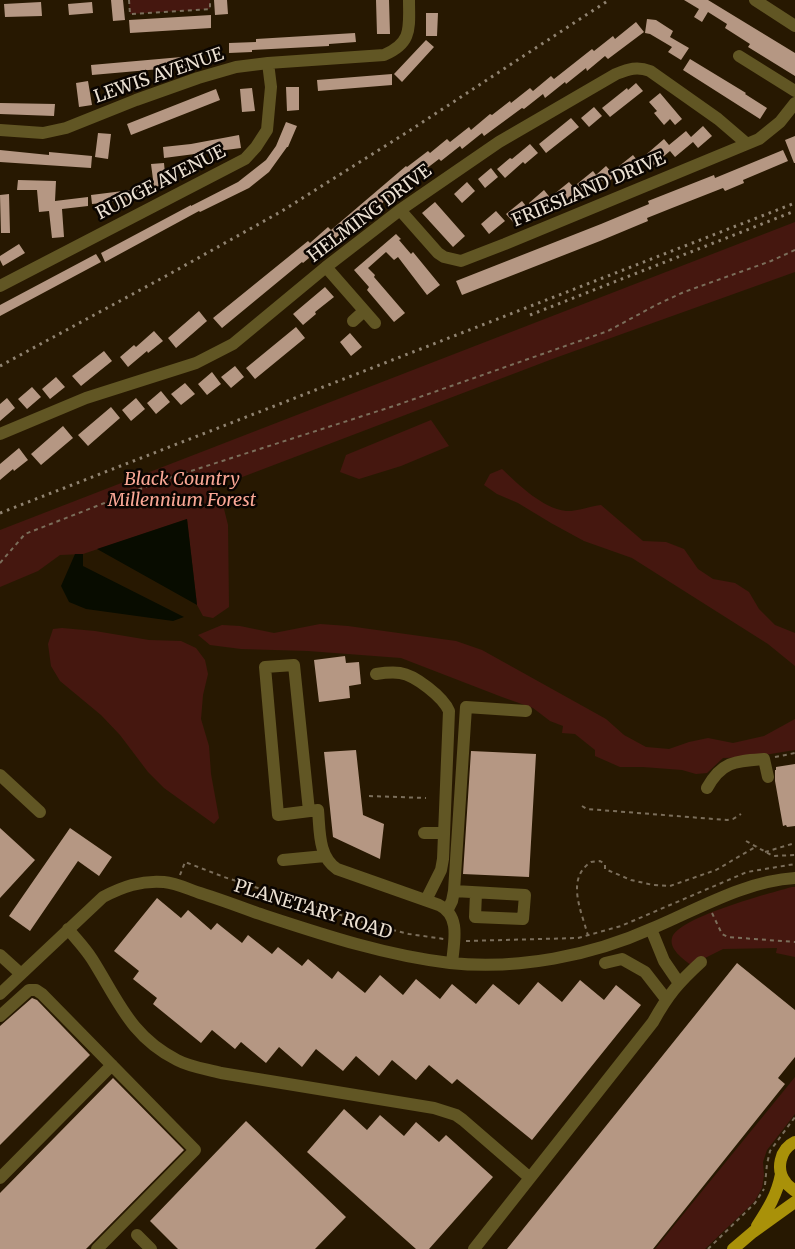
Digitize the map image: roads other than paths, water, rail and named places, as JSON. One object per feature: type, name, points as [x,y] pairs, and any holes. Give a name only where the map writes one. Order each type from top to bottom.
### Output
[{"type":"main road","points":[[753,1232],[775,1197],[781,1174],[781,1158],[785,1150],[794,1142]]},
{"type":"main road","points":[[781,1174],[786,1183],[795,1191]]},
{"type":"main road","points":[[734,1249],[753,1232],[795,1202]]},
{"type":"street","name":"LEWIS AVENUE","points":[[0,130],[43,132],[66,128],[136,100],[236,67],[384,55],[396,50],[409,33],[409,0]]},
{"type":"street","points":[[755,0],[795,26]]},
{"type":"street","points":[[739,56],[795,91]]},
{"type":"street","name":"RUDGE AVENUE","points":[[0,286],[245,159],[256,147],[267,130],[271,88],[268,63]]},
{"type":"street","name":"HELMING DRIVE","points":[[0,434],[86,398],[196,363],[233,344],[326,267],[400,210],[499,142],[616,74],[632,68],[650,71],[718,119],[746,143]]},
{"type":"street","name":"FRIESLAND DRIVE","points":[[400,210],[438,253],[444,257],[461,261],[759,139],[780,122],[795,103]]},
{"type":"street","points":[[326,267],[375,323]]},
{"type":"street","points":[[353,321],[364,311]]},
{"type":"street","points":[[309,811],[294,665],[265,667],[278,814],[309,811],[318,810],[322,847],[325,856],[337,870],[448,909],[454,928],[452,963]]},
{"type":"street","points":[[376,674],[399,673],[410,676],[446,703],[450,711],[441,870],[426,900]]},
{"type":"street","points":[[448,909],[454,891],[466,708],[526,711]]},
{"type":"street","points":[[707,788],[715,775],[726,766],[739,761],[764,759],[768,777]]},
{"type":"street","points":[[0,775],[40,812]]},
{"type":"street","points":[[424,833],[444,833]]},
{"type":"street","points":[[283,860],[325,856]]},
{"type":"street","name":"PLANETARY ROAD","points":[[0,994],[103,897],[120,888],[135,884],[164,882],[177,884],[308,930],[369,949],[397,955],[452,963],[508,963],[553,958],[598,948],[651,929],[708,903],[760,885],[795,878]]},
{"type":"street","points":[[454,891],[476,893]]},
{"type":"street","points":[[68,929],[92,959],[118,1004],[137,1031],[178,1061],[221,1073],[446,1111],[463,1120],[530,1178]]},
{"type":"street","points":[[651,929],[664,961],[679,983]]},
{"type":"street","points":[[0,955],[20,974]]},
{"type":"street","points":[[605,963],[622,959],[645,972],[666,999]]},
{"type":"street","points":[[474,1249],[653,1022],[666,999],[700,962]]},
{"type":"street","points":[[0,1016],[29,990],[36,990],[42,994],[195,1150],[98,1249]]},
{"type":"street","points":[[0,1178],[112,1065]]},
{"type":"street","points":[[137,1235],[151,1249]]},
{"type":"railway","points":[[0,366],[282,211],[409,131],[609,0]]},
{"type":"railway","points":[[0,513],[795,203]]},
{"type":"railway","points":[[530,315],[795,211]]},
{"type":"park label","name":"Black Country Millennium Forest","points":[[182,490]]}]
